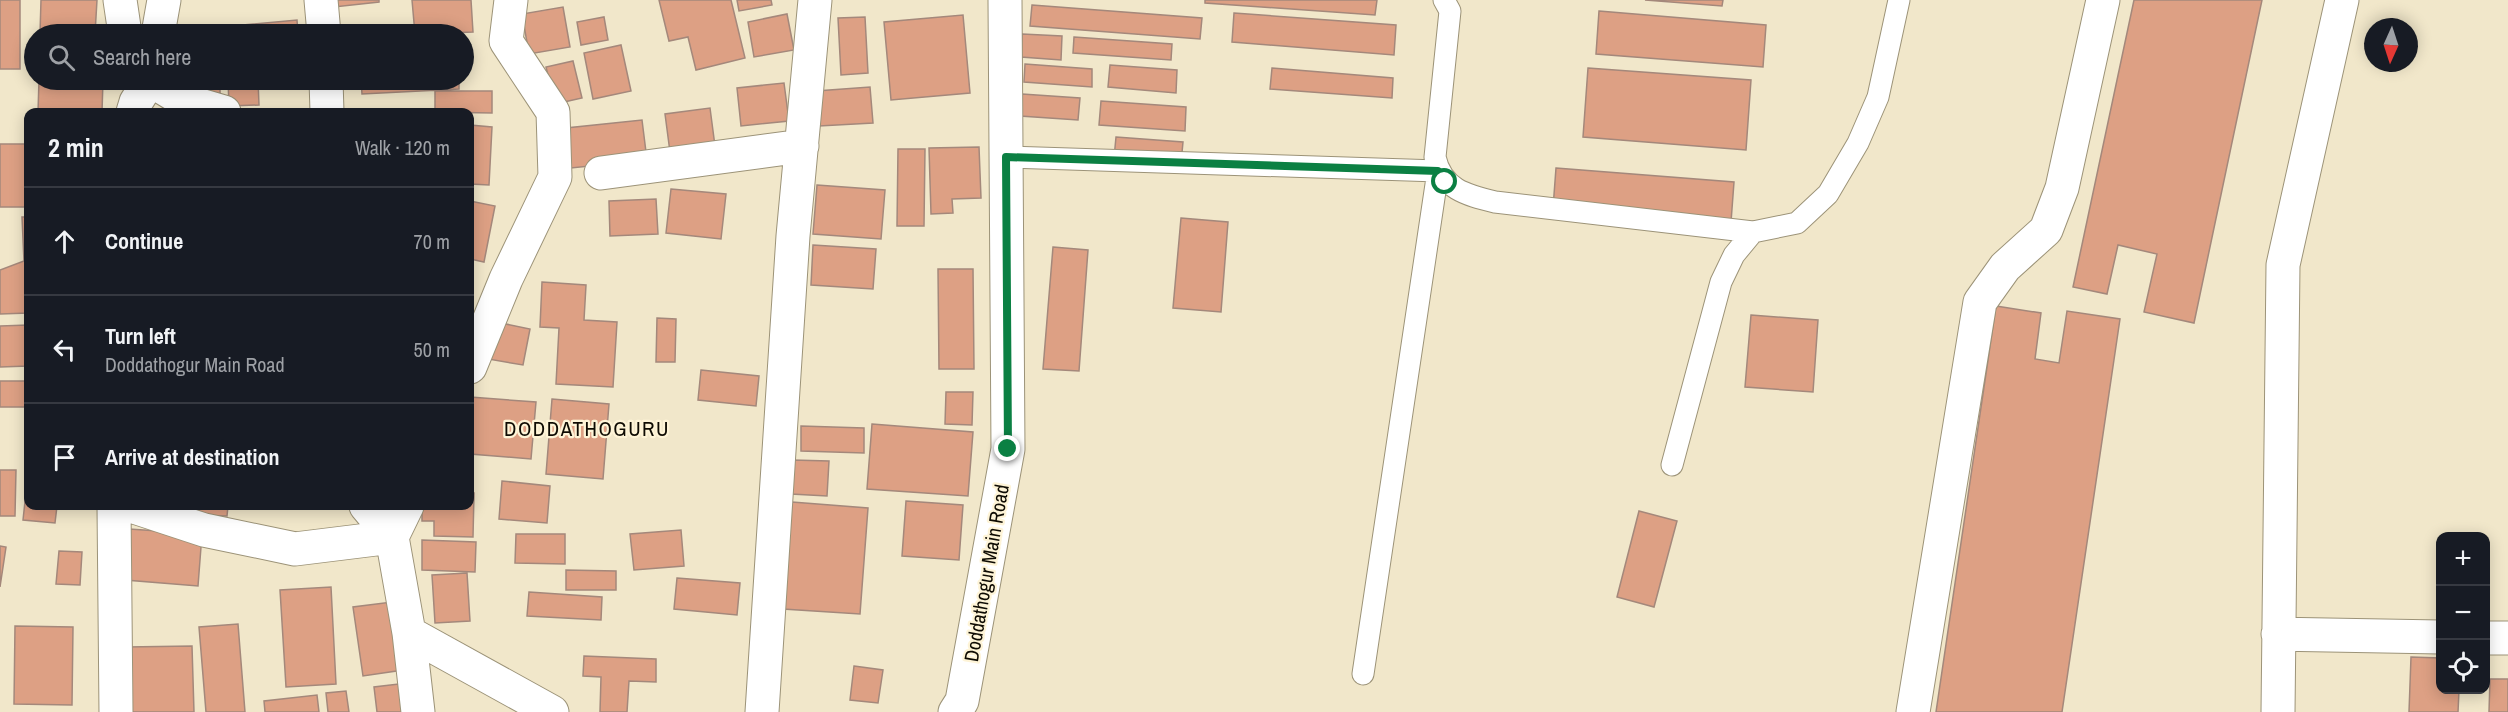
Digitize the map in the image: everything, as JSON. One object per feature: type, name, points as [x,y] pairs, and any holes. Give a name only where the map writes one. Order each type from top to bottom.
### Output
[{"type":"street","points":[[120,0],[124,24]]},
{"type":"street","points":[[160,24],[164,0]]},
{"type":"street","points":[[321,0],[323,24]]},
{"type":"street","points":[[474,357],[506,279],[555,177],[553,112],[506,41],[511,0]]},
{"type":"street","points":[[762,712],[793,236],[815,0]]},
{"type":"street","name":"Doddathogur Main Road","points":[[955,712],[962,701],[1008,449],[1005,0]]},
{"type":"street","points":[[1912,712],[1980,302],[2005,267],[2046,230],[2062,188],[2103,0]]},
{"type":"street","points":[[2278,712],[2283,265],[2342,0]]},
{"type":"street","points":[[166,90],[183,100],[210,108]]},
{"type":"street","points":[[326,90],[327,108]]},
{"type":"street","points":[[601,173],[802,146]]},
{"type":"street","points":[[114,510],[116,712]]},
{"type":"street","points":[[143,510],[204,530],[295,549],[392,537]]},
{"type":"street","points":[[369,510],[392,537],[409,633],[418,712]]},
{"type":"street","points":[[392,537],[405,510]]},
{"type":"street","points":[[409,633],[552,712]]},
{"type":"street","points":[[2278,634],[2436,637]]},
{"type":"street","points":[[2490,638],[2508,638]]},
{"type":"lane","points":[[1453,4],[1435,139],[1438,171],[1445,182],[1476,197],[1495,202],[1753,232],[1797,223],[1828,194],[1858,142],[1878,97],[1899,0]]},
{"type":"lane","points":[[1006,157],[1438,171]]},
{"type":"lane","points":[[1363,675],[1438,171]]},
{"type":"lane","points":[[1672,465],[1721,282],[1734,255],[1753,232]]},
{"type":"building","points":[[0,0],[20,0],[20,69],[0,69]]},
{"type":"building","points":[[41,0],[97,0],[96,24],[40,24]]},
{"type":"building","points":[[333,0],[379,0],[379,2],[334,7]]},
{"type":"building","points":[[412,0],[471,0],[472,24],[414,24]]},
{"type":"building","points":[[659,0],[731,0],[745,58],[696,70],[688,37],[669,41]]},
{"type":"building","points":[[737,0],[771,0],[772,5],[739,11]]},
{"type":"building","points":[[1205,0],[1377,0],[1375,15],[1205,3]]},
{"type":"building","points":[[1645,0],[1723,0],[1722,6]]},
{"type":"building","points":[[2134,0],[2262,0],[2194,323],[2144,312],[2157,254],[2118,245],[2107,294],[2073,287]]},
{"type":"building","points":[[1032,5],[1202,18],[1200,39],[1030,26]]},
{"type":"building","points":[[563,7],[570,47],[529,54],[522,14]]},
{"type":"building","points":[[1599,11],[1766,25],[1763,67],[1596,54]]},
{"type":"building","points":[[1234,13],[1396,25],[1394,55],[1232,42]]},
{"type":"building","points":[[787,14],[794,50],[754,57],[748,22]]},
{"type":"building","points":[[963,15],[970,93],[891,100],[884,22]]},
{"type":"building","points":[[604,17],[608,40],[581,45],[577,22]]},
{"type":"building","points":[[865,17],[868,73],[841,75],[838,18]]},
{"type":"building","points":[[297,20],[297,24],[254,24]]},
{"type":"building","points":[[1022,34],[1062,36],[1061,60],[1021,57]]},
{"type":"building","points":[[1074,37],[1172,44],[1171,60],[1073,53]]},
{"type":"building","points":[[621,45],[631,91],[593,99],[584,53]]},
{"type":"building","points":[[573,61],[582,98],[555,104],[546,67]]},
{"type":"building","points":[[1025,64],[1092,69],[1092,87],[1024,82]]},
{"type":"building","points":[[1110,65],[1177,70],[1176,93],[1108,87]]},
{"type":"building","points":[[1272,68],[1393,78],[1392,98],[1270,89]]},
{"type":"building","points":[[1588,68],[1751,80],[1746,150],[1583,137]]},
{"type":"building","points":[[784,83],[789,121],[741,126],[737,88]]},
{"type":"building","points":[[870,87],[873,123],[819,126],[816,91]]},
{"type":"building","points":[[39,90],[103,90],[102,108],[38,108]]},
{"type":"building","points":[[195,90],[220,90],[220,94]]},
{"type":"building","points":[[228,90],[258,90],[259,105],[229,106]]},
{"type":"building","points":[[362,90],[440,90],[362,94]]},
{"type":"building","points":[[435,91],[492,91],[492,113],[474,113],[474,108],[435,108]]},
{"type":"building","points":[[1022,94],[1080,98],[1078,120],[1020,116]]},
{"type":"building","points":[[1101,101],[1186,107],[1185,131],[1099,125]]},
{"type":"building","points":[[710,108],[715,146],[670,152],[665,114]]},
{"type":"building","points":[[642,120],[647,160],[571,168],[566,128]]},
{"type":"building","points":[[474,125],[492,127],[489,185],[474,184]]},
{"type":"building","points":[[1116,137],[1183,142],[1181,163],[1114,158]]},
{"type":"building","points":[[0,144],[24,144],[24,207],[0,207]]},
{"type":"building","points":[[979,147],[981,198],[952,199],[953,213],[931,214],[929,148]]},
{"type":"building","points":[[898,149],[925,149],[924,226],[897,226]]},
{"type":"building","points":[[1556,168],[1734,182],[1731,222],[1553,208]]},
{"type":"building","points":[[817,185],[885,190],[881,239],[813,234]]},
{"type":"building","points":[[671,189],[726,194],[721,239],[666,233]]},
{"type":"building","points":[[656,199],[658,234],[610,236],[609,201]]},
{"type":"building","points":[[474,202],[495,206],[484,262],[474,260]]},
{"type":"building","points":[[22,217],[24,217],[24,261]]},
{"type":"building","points":[[1181,218],[1228,222],[1221,312],[1173,308]]},
{"type":"building","points":[[813,245],[876,249],[873,289],[811,285]]},
{"type":"building","points":[[1053,247],[1088,250],[1079,371],[1043,369]]},
{"type":"building","points":[[24,261],[24,313],[0,314],[0,270]]},
{"type":"building","points":[[938,269],[973,269],[974,369],[939,369]]},
{"type":"building","points":[[542,282],[586,285],[584,320],[617,322],[613,387],[556,384],[559,328],[540,327]]},
{"type":"building","points":[[1996,306],[2041,313],[2035,359],[2059,363],[2067,311],[2120,319],[2062,712],[1936,712]]},
{"type":"building","points":[[1751,315],[1818,320],[1813,392],[1745,387]]},
{"type":"building","points":[[657,318],[676,319],[675,362],[656,362]]},
{"type":"building","points":[[496,322],[530,329],[523,365],[488,359]]},
{"type":"building","points":[[24,325],[24,366],[0,367],[0,326]]},
{"type":"building","points":[[701,370],[759,376],[756,406],[698,400]]},
{"type":"building","points":[[0,381],[24,381],[24,407],[0,407]]},
{"type":"building","points":[[946,392],[973,392],[972,425],[945,424]]},
{"type":"building","points":[[474,397],[536,402],[531,459],[474,454]]},
{"type":"building","points":[[552,399],[609,404],[603,479],[546,474]]},
{"type":"building","points":[[872,424],[973,432],[968,496],[867,489]]},
{"type":"building","points":[[801,426],[864,428],[864,453],[801,451]]},
{"type":"building","points":[[792,460],[829,461],[827,496],[791,494]]},
{"type":"building","points":[[0,470],[16,470],[15,516],[0,516]]},
{"type":"building","points":[[502,481],[550,486],[547,523],[499,519]]},
{"type":"building","points":[[906,501],[963,505],[959,560],[902,556]]},
{"type":"building","points":[[792,502],[868,508],[860,614],[783,609]]},
{"type":"building","points":[[24,510],[57,510],[55,523],[23,520]]},
{"type":"building","points":[[178,510],[228,510],[227,516],[178,515]]},
{"type":"building","points":[[422,510],[474,510],[473,537],[434,536],[434,521],[422,521]]},
{"type":"building","points":[[1639,511],[1677,521],[1654,607],[1617,597]]},
{"type":"building","points":[[129,529],[202,534],[198,586],[125,580]]},
{"type":"building","points":[[681,530],[684,566],[634,570],[630,534]]},
{"type":"building","points":[[516,534],[565,534],[565,564],[515,563]]},
{"type":"building","points":[[422,540],[476,542],[475,572],[422,570]]},
{"type":"building","points":[[0,546],[6,547],[0,587]]},
{"type":"building","points":[[59,551],[82,552],[80,585],[56,584]]},
{"type":"building","points":[[566,570],[616,571],[616,590],[566,590]]},
{"type":"building","points":[[467,573],[470,621],[435,623],[432,575]]},
{"type":"building","points":[[677,578],[740,583],[737,615],[674,609]]},
{"type":"building","points":[[331,587],[336,684],[286,687],[280,590]]},
{"type":"building","points":[[529,592],[602,597],[601,620],[527,616]]},
{"type":"building","points":[[392,602],[403,670],[363,676],[353,607]]},
{"type":"building","points":[[238,624],[245,712],[206,712],[199,627]]},
{"type":"building","points":[[15,626],[73,627],[72,705],[14,704]]},
{"type":"building","points":[[192,646],[194,712],[127,712],[126,647]]},
{"type":"building","points":[[584,656],[656,659],[656,682],[629,681],[627,712],[600,712],[601,677],[583,676]]},
{"type":"building","points":[[2411,657],[2436,658],[2436,694],[2459,694],[2458,712],[2409,712]]},
{"type":"building","points":[[854,666],[883,670],[878,703],[850,700]]},
{"type":"building","points":[[2490,679],[2508,679],[2508,712],[2489,712]]},
{"type":"building","points":[[407,683],[410,712],[377,712],[374,687]]},
{"type":"building","points":[[346,691],[349,712],[328,712],[326,693]]},
{"type":"building","points":[[317,695],[319,712],[265,712],[264,701]]},
{"type":"district","name":"DODDATHOGURU","points":[[587,428]]},
{"type":"route","points":[[1008,449],[1006,157],[1438,171],[1445,182]]}]
